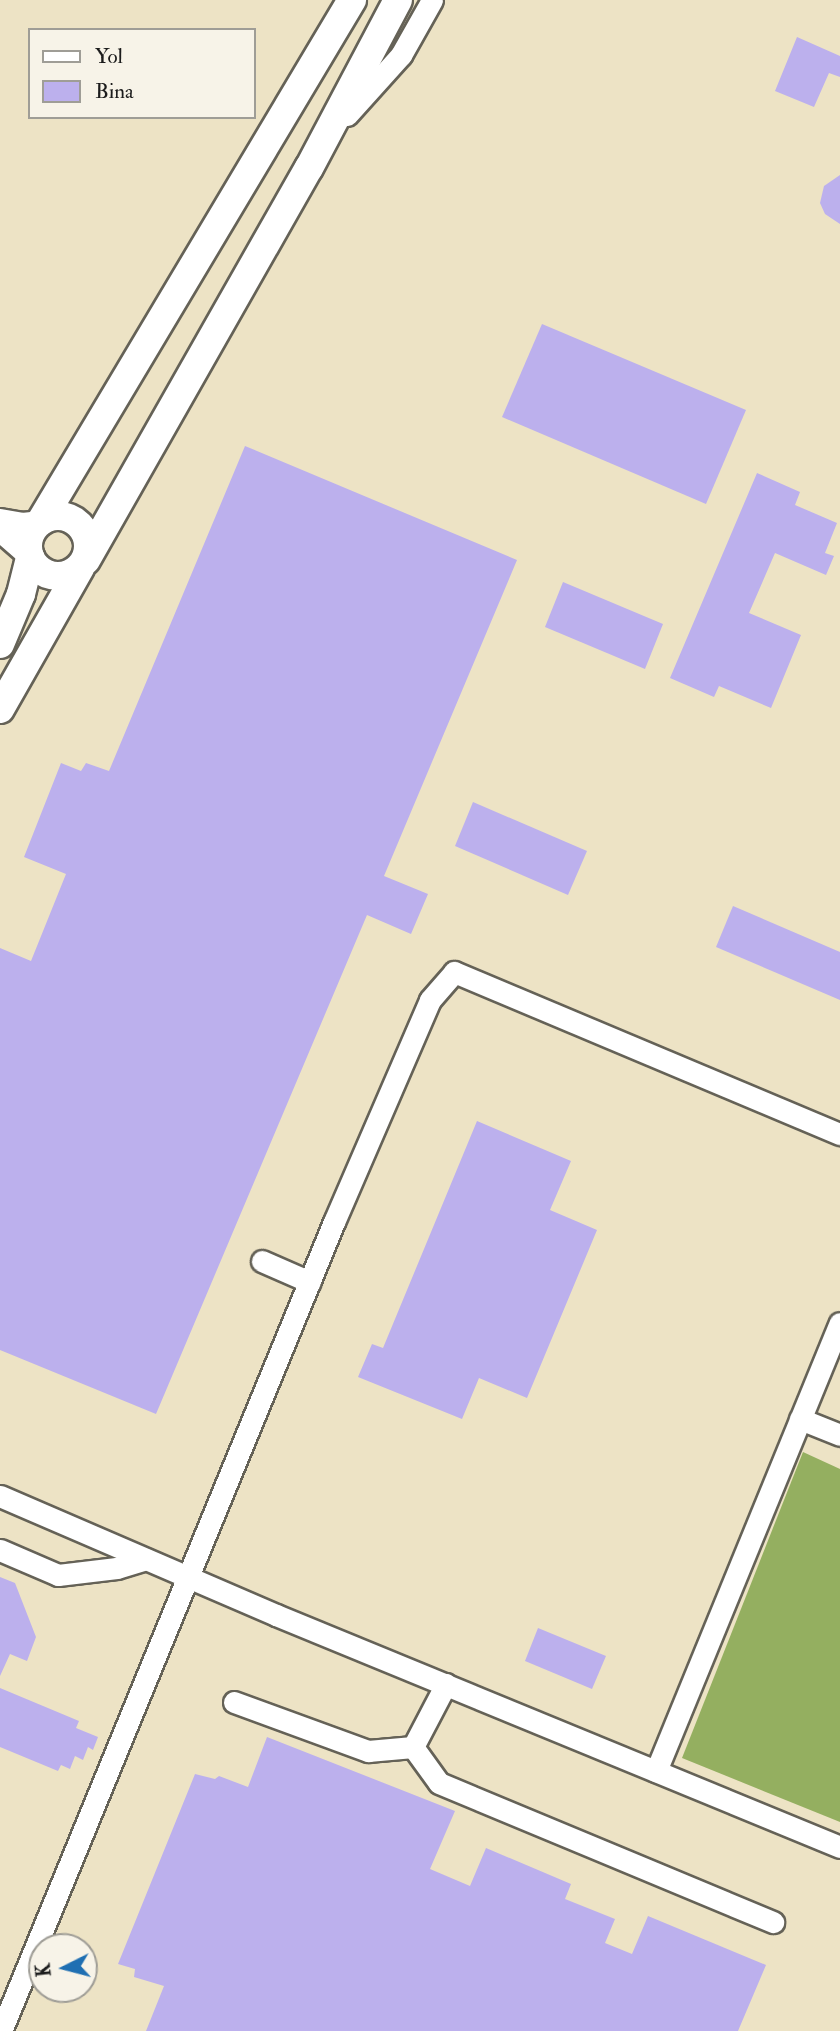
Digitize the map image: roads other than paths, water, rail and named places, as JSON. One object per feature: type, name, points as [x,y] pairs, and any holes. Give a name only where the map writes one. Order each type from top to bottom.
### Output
[{"type":"main road","points":[[0,644],[21,594],[30,557],[29,537],[352,0]]},
{"type":"main road","points":[[0,709],[309,168],[398,0]]},
{"type":"main road","points":[[30,557],[43,573],[52,576],[62,577],[83,564],[88,540],[78,523],[60,516],[41,521]]},
{"type":"street","points":[[309,168],[353,107],[401,55],[432,0]]},
{"type":"street","points":[[0,519],[22,523],[41,521]]},
{"type":"street","points":[[0,531],[30,557]]},
{"type":"street","points":[[1,2031],[187,1577],[430,1000],[454,972],[840,1133]]},
{"type":"street","points":[[262,1261],[310,1282]]},
{"type":"street","points":[[656,1771],[840,1323]]},
{"type":"street","points":[[800,1419],[840,1434]]},
{"type":"street","points":[[0,1496],[187,1577],[840,1847]]},
{"type":"street","points":[[0,1549],[58,1575],[117,1568],[146,1559]]},
{"type":"street","points":[[412,1747],[446,1684]]},
{"type":"street","points":[[234,1702],[368,1751],[412,1747]]},
{"type":"street","points":[[412,1747],[439,1783],[773,1922]]}]
